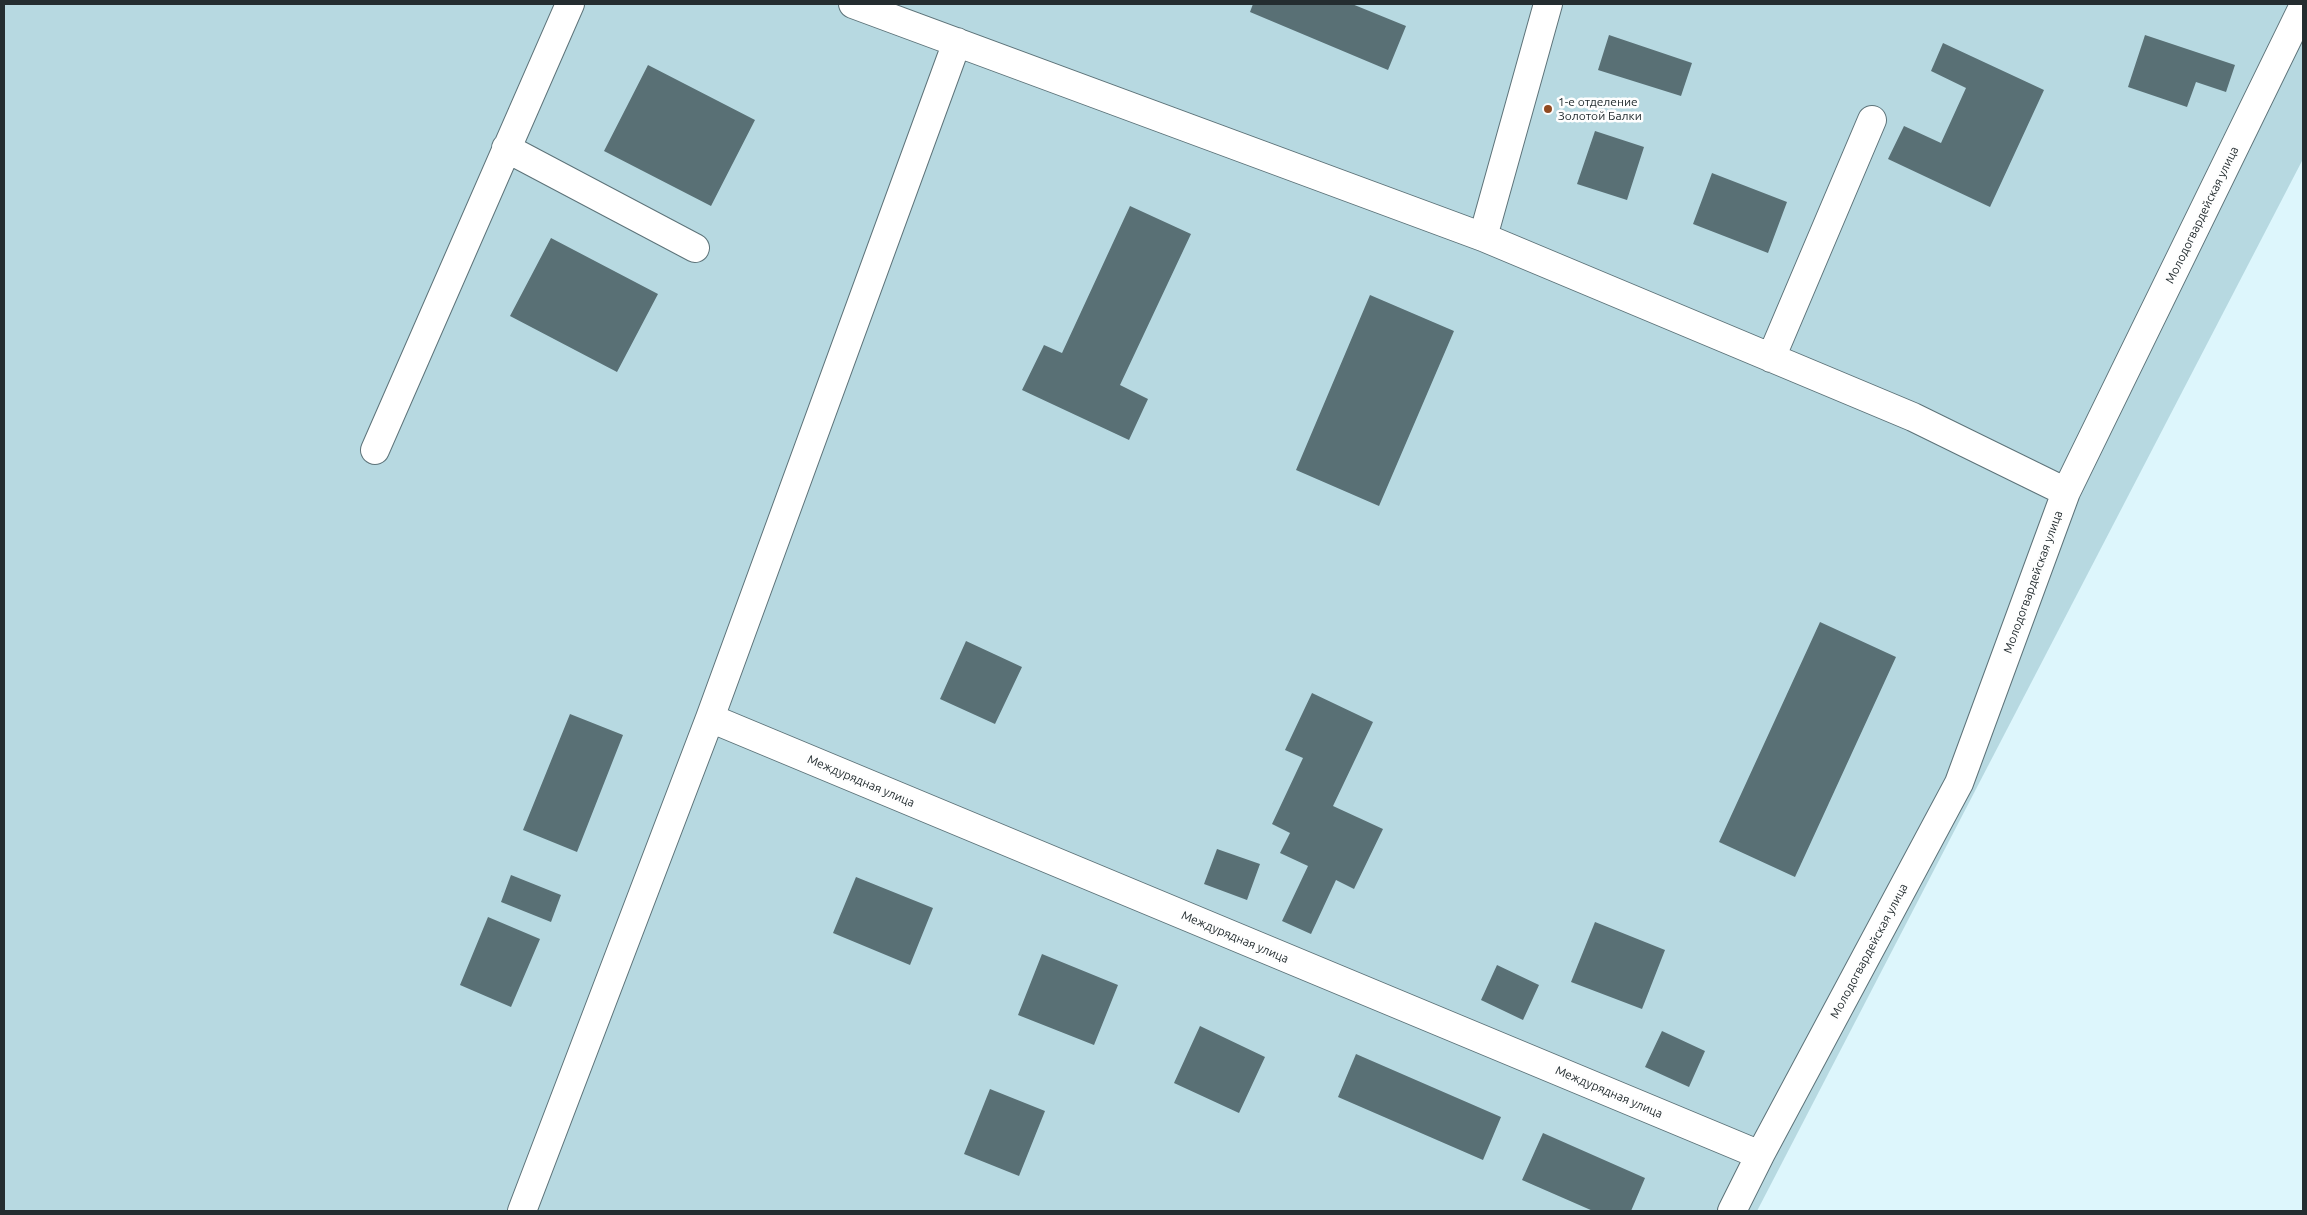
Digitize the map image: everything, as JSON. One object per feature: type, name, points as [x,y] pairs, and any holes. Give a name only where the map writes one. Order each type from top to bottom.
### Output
[{"type":"street","points":[[374,450],[570,4]]},
{"type":"street","points":[[853,4],[1484,237],[1913,417],[2066,492]]},
{"type":"street","points":[[1484,237],[1548,4]]},
{"type":"street","name":"Молодогвардейская улица","points":[[1732,1211],[1760,1155],[1959,783],[2066,492],[2303,8]]},
{"type":"street","points":[[522,1211],[710,718],[957,42]]},
{"type":"street","points":[[1771,358],[1872,120]]},
{"type":"street","points":[[506,148],[695,248]]},
{"type":"street","name":"Междурядная улица","points":[[710,718],[1760,1155]]},
{"type":"shaded area","points":[[4,4],[2303,4],[2303,159],[1757,1211],[4,1211]]},
{"type":"building","points":[[1253,4],[1352,4],[1406,26],[1388,70],[1250,12]]},
{"type":"building","points":[[1609,35],[1692,63],[1681,96],[1598,70]]},
{"type":"building","points":[[2145,35],[2235,65],[2226,92],[2196,82],[2187,107],[2128,87]]},
{"type":"building","points":[[1943,43],[2044,90],[1990,207],[1888,159],[1904,126],[1941,143],[1966,88],[1931,71]]},
{"type":"building","points":[[648,65],[755,120],[711,206],[604,151]]},
{"type":"building","points":[[1595,131],[1644,147],[1627,200],[1577,184]]},
{"type":"building","points":[[1712,173],[1787,202],[1768,253],[1693,224]]},
{"type":"building","points":[[1130,206],[1191,234],[1120,385],[1148,399],[1129,440],[1022,390],[1044,345],[1062,353]]},
{"type":"building","points":[[551,238],[658,294],[617,372],[510,316]]},
{"type":"building","points":[[1370,295],[1454,331],[1379,506],[1296,470]]},
{"type":"building","points":[[1820,622],[1896,657],[1795,877],[1719,842]]},
{"type":"building","points":[[966,641],[1022,667],[995,724],[940,699]]},
{"type":"building","points":[[1312,693],[1373,722],[1333,806],[1383,829],[1354,889],[1336,880],[1311,934],[1282,921],[1308,866],[1280,853],[1290,833],[1272,824],[1303,758],[1285,750]]},
{"type":"building","points":[[570,714],[623,735],[577,852],[523,830]]},
{"type":"building","points":[[1217,849],[1260,864],[1247,900],[1204,884]]},
{"type":"building","points":[[511,875],[561,895],[551,922],[501,902]]},
{"type":"building","points":[[856,877],[933,908],[910,965],[833,933]]},
{"type":"building","points":[[488,917],[540,939],[511,1007],[460,985]]},
{"type":"building","points":[[1595,922],[1665,950],[1642,1009],[1571,982]]},
{"type":"building","points":[[1042,954],[1118,985],[1094,1045],[1018,1015]]},
{"type":"building","points":[[1497,965],[1539,985],[1523,1020],[1481,1000]]},
{"type":"building","points":[[1200,1026],[1265,1057],[1239,1113],[1174,1083]]},
{"type":"building","points":[[1662,1031],[1705,1051],[1689,1087],[1645,1067]]},
{"type":"building","points":[[1356,1054],[1501,1117],[1483,1160],[1338,1097]]},
{"type":"building","points":[[990,1089],[1045,1111],[1019,1176],[964,1154]]},
{"type":"building","points":[[1543,1133],[1645,1178],[1631,1211],[1593,1211],[1522,1180]]},
{"type":"place","name":"1-е отделение Золотой Балки","points":[[1548,109]]}]
